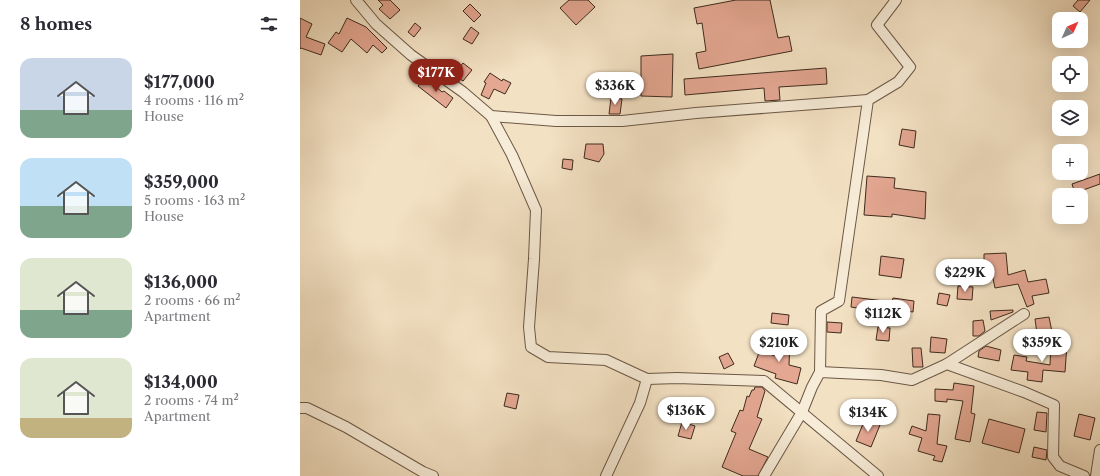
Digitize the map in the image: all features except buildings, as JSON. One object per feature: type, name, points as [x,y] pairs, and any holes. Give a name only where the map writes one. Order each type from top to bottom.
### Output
[{"type":"street","points":[[356,0],[376,24],[411,55],[463,92],[491,116],[512,155],[536,210],[529,327],[531,347],[548,357],[606,360],[647,380],[677,378],[764,381],[802,412],[843,449],[878,476]]},
{"type":"street","points":[[491,116],[556,121],[622,121],[696,113],[868,100],[898,82],[910,66],[877,25],[896,0]]},
{"type":"street","points":[[764,476],[802,412],[820,372],[821,311],[839,301],[868,100]]},
{"type":"street","points":[[820,372],[881,375],[912,380],[947,364],[1024,314]]},
{"type":"street","points":[[947,364],[1024,392],[1054,405],[1053,457],[1060,466],[1084,476]]},
{"type":"street","points":[[606,476],[640,404],[647,380]]},
{"type":"street","points":[[300,408],[307,408],[346,427],[433,476]]},
{"type":"street","points":[[1096,476],[1100,450]]}]
